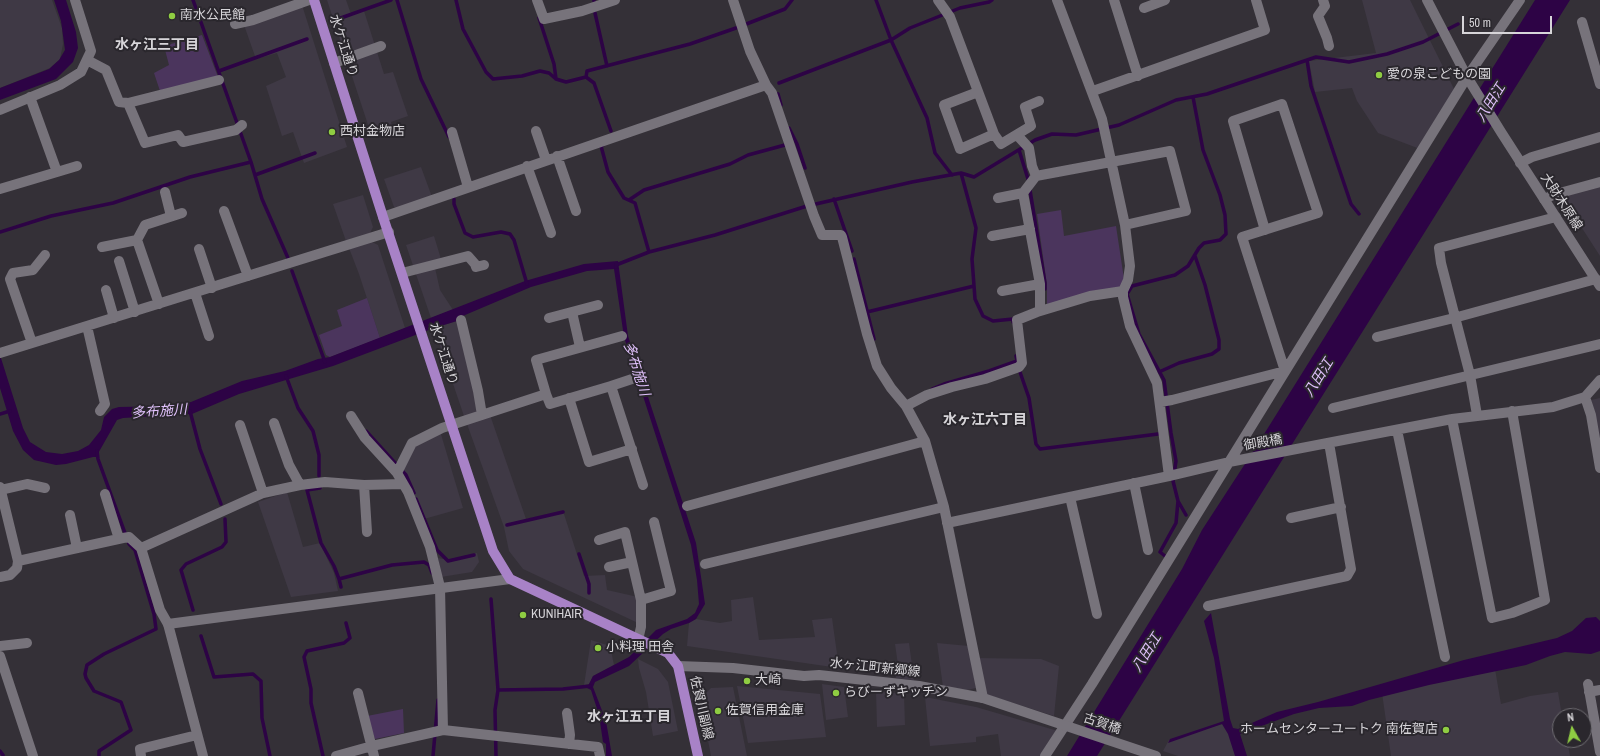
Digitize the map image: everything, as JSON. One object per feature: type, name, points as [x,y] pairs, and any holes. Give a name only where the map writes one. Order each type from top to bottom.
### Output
[{"type":"main road","name":"水ケ江通り","points":[[314,0],[383,217],[453,425],[493,551],[510,579]]},
{"type":"main road","points":[[510,579],[668,653],[678,666]]},
{"type":"main road","name":"佐賀川副線","points":[[678,666],[698,756]]},
{"type":"street","points":[[0,110],[60,85],[80,72],[91,51],[74,0]]},
{"type":"street","points":[[235,24],[253,20],[309,0]]},
{"type":"street","points":[[538,0],[544,18],[582,11],[615,0]]},
{"type":"street","points":[[734,0],[750,51],[766,85],[772,93],[810,205],[822,235],[841,235],[842,237],[867,334],[877,366],[890,388],[906,406],[925,441],[944,507],[983,698]]},
{"type":"street","points":[[938,0],[948,14],[994,134],[1001,144],[1031,126],[1025,106],[1039,101]]},
{"type":"street","points":[[1057,0],[1093,91],[1104,129],[1125,225],[1130,266],[1128,280],[1123,294],[1130,326],[1165,401],[1174,475]]},
{"type":"street","points":[[1114,0],[1138,76]]},
{"type":"street","points":[[1144,8],[1165,0]]},
{"type":"street","points":[[1093,91],[1265,30],[1256,0]]},
{"type":"street","points":[[1323,0],[1325,6],[1318,16],[1327,38],[1328,46]]},
{"type":"street","points":[[1428,0],[1468,77]]},
{"type":"street","points":[[1045,756],[1092,684],[1285,370],[1468,77],[1520,0]]},
{"type":"street","points":[[1582,22],[1600,84]]},
{"type":"street","points":[[334,63],[381,46]]},
{"type":"street","points":[[87,60],[106,70],[119,102],[128,103],[219,80]]},
{"type":"street","name":"大財木原線","points":[[1468,77],[1520,162],[1598,282]]},
{"type":"street","points":[[383,217],[527,166],[766,85]]},
{"type":"street","points":[[978,92],[944,105],[960,149],[994,134]]},
{"type":"street","points":[[30,97],[57,172]]},
{"type":"street","points":[[128,103],[145,143],[178,135],[183,142],[239,128]]},
{"type":"street","points":[[1265,230],[1232,121],[1282,104],[1318,213],[1265,230],[1242,237],[1285,370]]},
{"type":"street","points":[[536,131],[546,160]]},
{"type":"street","points":[[452,132],[468,187]]},
{"type":"street","points":[[1017,135],[1027,145],[1036,176]]},
{"type":"street","points":[[1520,162],[1600,137]]},
{"type":"street","points":[[998,198],[1023,193],[1036,176],[1170,151],[1186,211],[1125,225]]},
{"type":"street","points":[[557,156],[576,211]]},
{"type":"street","points":[[0,189],[77,166]]},
{"type":"street","points":[[527,166],[551,233]]},
{"type":"street","points":[[1544,199],[1556,194],[1600,182]]},
{"type":"street","points":[[165,192],[170,216]]},
{"type":"street","points":[[1023,193],[1040,284],[1040,311]]},
{"type":"street","points":[[224,211],[248,276]]},
{"type":"street","points":[[159,304],[137,240],[145,225],[182,212]]},
{"type":"street","points":[[1477,415],[1470,375],[1454,318],[1439,248],[1556,217]]},
{"type":"street","points":[[992,236],[1030,230]]},
{"type":"street","points":[[1,353],[389,232]]},
{"type":"street","points":[[102,247],[137,240]]},
{"type":"street","points":[[199,249],[212,288]]},
{"type":"street","points":[[32,343],[10,279],[13,274],[33,270],[45,255]]},
{"type":"street","points":[[402,273],[468,256],[476,267],[484,265]]},
{"type":"street","points":[[119,261],[135,312]]},
{"type":"street","points":[[1377,337],[1598,282]]},
{"type":"street","points":[[1002,291],[1040,284]]},
{"type":"street","points":[[106,290],[114,318]]},
{"type":"street","points":[[194,293],[209,336]]},
{"type":"street","points":[[906,406],[933,393],[985,379],[1018,367],[1022,363],[1018,320],[1040,311],[1090,296],[1123,294]]},
{"type":"street","points":[[549,318],[598,305]]},
{"type":"street","points":[[572,312],[580,347]]},
{"type":"street","points":[[461,320],[478,390],[482,416]]},
{"type":"street","points":[[87,326],[105,404],[100,411]]},
{"type":"street","points":[[622,336],[536,360],[546,394],[550,404],[635,378]]},
{"type":"street","points":[[1333,408],[1600,344]]},
{"type":"street","points":[[1165,401],[1285,370]]},
{"type":"street","points":[[1600,380],[1585,397],[1591,415],[1600,468]]},
{"type":"street","points":[[611,386],[643,486]]},
{"type":"street","points":[[398,469],[412,443],[442,428],[546,394]]},
{"type":"street","name":"御殿橋","points":[[947,523],[1229,462],[1452,419],[1553,407],[1585,397]]},
{"type":"street","points":[[569,398],[589,462],[632,449]]},
{"type":"street","points":[[1452,419],[1492,618],[1512,613],[1545,600],[1512,411]]},
{"type":"street","points":[[351,416],[365,438],[398,469],[402,484],[408,492],[430,547],[440,587],[438,732]]},
{"type":"street","points":[[274,423],[289,465],[300,485]]},
{"type":"street","points":[[240,425],[263,493]]},
{"type":"street","points":[[1397,430],[1445,658]]},
{"type":"street","points":[[687,506],[925,441]]},
{"type":"street","points":[[1208,606],[1347,576],[1351,568],[1329,443]]},
{"type":"street","points":[[141,548],[263,493],[300,485],[325,482],[364,485],[402,484]]},
{"type":"street","points":[[1134,483],[1148,550]]},
{"type":"street","points":[[0,577],[10,575],[17,568],[18,561],[0,488],[27,484],[45,488]]},
{"type":"street","points":[[364,485],[367,532]]},
{"type":"street","points":[[105,494],[123,538],[141,548],[160,610],[168,624],[203,756]]},
{"type":"street","points":[[1070,497],[1097,614]]},
{"type":"street","points":[[705,564],[944,507]]},
{"type":"street","points":[[1291,518],[1341,507]]},
{"type":"street","points":[[70,515],[77,548]]},
{"type":"street","points":[[641,600],[671,591],[654,522]]},
{"type":"street","points":[[599,540],[625,532],[641,600],[641,627],[638,640]]},
{"type":"street","points":[[18,561],[123,538]]},
{"type":"street","points":[[609,567],[632,562]]},
{"type":"street","points":[[168,624],[440,587],[510,579]]},
{"type":"street","points":[[0,646],[27,643]]},
{"type":"street","points":[[0,656],[33,756]]},
{"type":"street","name":"水ヶ江町新郷線","points":[[678,666],[733,668],[804,676],[819,675],[919,686],[983,698],[1064,725]]},
{"type":"street","points":[[1600,690],[1588,688],[1600,748]]},
{"type":"street","points":[[358,693],[373,751]]},
{"type":"street","points":[[567,713],[570,735],[569,744]]},
{"type":"street","name":"古賀橋","points":[[1064,725],[1131,752]]},
{"type":"street","points":[[336,756],[373,751],[438,732],[495,736],[598,747],[600,756]]},
{"type":"street","points":[[141,756],[140,749],[197,735]]},
{"type":"street","points":[[1131,752],[1156,756]]},
{"type":"shaded area","points":[[0,0],[52,0],[62,28],[63,44],[60,59],[50,68],[0,88]]},
{"type":"shaded area","points":[[327,0],[346,0],[351,14],[364,11],[384,74],[393,72],[408,116],[391,122],[393,130],[372,137]]},
{"type":"shaded area","name":"愛の泉こどもの園","points":[[1362,0],[1410,0],[1454,89],[1420,149],[1378,133],[1357,101],[1352,88],[1315,92],[1309,61],[1376,53]]},
{"type":"shaded area","points":[[302,5],[347,147],[304,163],[293,132],[282,136],[266,86],[286,77],[277,53],[256,59],[244,25]]},
{"type":"shaded area","points":[[202,35],[218,77],[160,91],[154,73],[169,65],[164,46]]},
{"type":"shaded area","points":[[421,167],[432,197],[400,209],[394,207],[384,179]]},
{"type":"shaded area","points":[[1600,186],[1600,256],[1562,197]]},
{"type":"shaded area","points":[[363,195],[373,227],[369,235],[346,241],[333,204]]},
{"type":"shaded area","points":[[1061,210],[1064,236],[1116,226],[1124,279],[1120,294],[1047,310],[1047,285],[1037,214]]},
{"type":"shaded area","points":[[434,236],[441,259],[435,268],[440,290],[453,310],[431,318],[406,245]]},
{"type":"shaded area","points":[[372,242],[378,245],[405,328],[380,338],[349,248]]},
{"type":"shaded area","points":[[367,298],[380,338],[330,357],[326,355],[319,335],[342,326],[337,310]]},
{"type":"shaded area","points":[[457,321],[479,413],[465,419],[434,328]]},
{"type":"shaded area","points":[[1600,398],[1600,449],[1591,400]]},
{"type":"shaded area","points":[[490,415],[526,519],[563,511],[584,576],[605,575],[607,590],[638,597],[638,623],[523,569],[509,551],[504,527],[467,424]]},
{"type":"shaded area","points":[[440,431],[463,508],[424,519],[403,470],[413,448]]},
{"type":"shaded area","points":[[287,492],[303,547],[320,543],[334,573],[338,591],[291,597],[258,502]]},
{"type":"shaded area","points":[[477,553],[479,562],[472,572],[441,577],[438,558],[449,560]]},
{"type":"shaded area","points":[[753,597],[759,640],[815,637],[812,620],[832,618],[839,668],[687,646],[689,623],[696,619],[720,623],[732,621],[731,600]]},
{"type":"shaded area","points":[[591,640],[610,646],[614,665],[593,676],[589,684],[584,685]]},
{"type":"shaded area","points":[[909,643],[914,680],[896,678],[898,665],[895,644]]},
{"type":"shaded area","points":[[937,643],[969,646],[976,688],[967,690],[943,687]]},
{"type":"shaded area","points":[[977,658],[1041,659],[1059,666],[1054,716],[985,694]]},
{"type":"shaded area","points":[[638,659],[658,669],[668,682],[678,731],[653,736],[646,692]]},
{"type":"shaded area","points":[[1495,669],[1501,704],[1530,696],[1558,692],[1561,708],[1552,708],[1552,748],[1568,748],[1570,756],[1391,756],[1382,693]]},
{"type":"shaded area","points":[[822,684],[844,687],[848,717],[826,720]]},
{"type":"shaded area","points":[[737,686],[820,694],[826,737],[748,743]]},
{"type":"shaded area","points":[[733,687],[747,756],[711,756],[700,699],[711,688]]},
{"type":"shaded area","points":[[876,691],[904,694],[905,725],[877,727]]},
{"type":"shaded area","points":[[925,697],[976,707],[1058,731],[1043,756],[1001,756],[998,734],[976,737],[976,742],[930,746]]},
{"type":"shaded area","points":[[403,709],[404,733],[375,739],[367,716]]},
{"type":"shaded area","points":[[1226,723],[1239,756],[1178,756],[1163,751],[1169,740]]},
{"type":"water","points":[[54,0],[66,0],[76,32],[78,48],[73,62],[56,79],[0,100],[0,88],[49,69],[59,60],[65,50],[61,21]]},
{"type":"water","name":"八田江","points":[[1535,0],[1570,0],[1097,756],[1067,756],[1182,569],[1202,530],[1256,447]]},
{"type":"water","name":"多布施川","points":[[618,261],[628,336],[696,543],[705,604],[696,619],[671,629],[663,634],[629,666],[595,682],[593,687],[606,721],[612,756],[606,756],[606,744],[603,742],[599,715],[591,690],[587,688],[593,676],[629,657],[656,630],[687,619],[695,613],[699,604],[697,580],[691,545],[624,337],[614,269],[587,271],[531,287],[458,318],[457,321],[434,328],[333,366],[239,394],[192,414],[123,418],[117,420],[96,457],[66,464],[56,465],[34,460],[23,450],[13,431],[0,388],[0,355],[23,428],[30,442],[46,452],[62,454],[78,451],[89,445],[101,430],[104,417],[112,409],[119,407],[170,406],[191,402],[242,381],[285,371],[318,359],[330,357],[525,281],[584,264]]},
{"type":"water","points":[[1211,613],[1230,719],[1233,728],[1238,729],[1277,712],[1318,702],[1464,660],[1557,638],[1572,631],[1586,618],[1596,617],[1600,621],[1600,651],[1591,654],[1565,652],[1526,665],[1429,685],[1369,700],[1352,706],[1319,708],[1294,714],[1240,734],[1247,756],[1235,756],[1228,734],[1222,724],[1168,743],[1170,739],[1224,721],[1214,658],[1204,621]]},
{"type":"waterway","points":[[193,0],[251,162],[262,199],[288,258]]},
{"type":"waterway","points":[[338,19],[391,0]]},
{"type":"waterway","points":[[397,0],[421,79],[449,137]]},
{"type":"waterway","points":[[456,0],[463,29],[486,72],[493,79],[522,76],[540,71],[549,73],[556,79],[566,82],[586,77],[587,71],[690,44],[736,28],[785,9],[792,0]]},
{"type":"waterway","points":[[876,0],[891,40],[927,118],[935,153],[952,175]]},
{"type":"waterway","points":[[779,83],[891,40],[910,28],[960,8],[989,2],[992,0]]},
{"type":"waterway","points":[[595,13],[607,66]]},
{"type":"waterway","points":[[539,18],[554,64],[556,79]]},
{"type":"waterway","points":[[616,267],[616,265],[649,252],[715,235],[807,206],[912,182],[961,173],[974,177],[1035,140],[1052,134],[1076,135],[1119,125],[1176,100],[1207,94],[1316,57],[1349,62],[1387,54],[1423,42],[1458,24]]},
{"type":"waterway","points":[[219,71],[307,39]]},
{"type":"waterway","points":[[1307,60],[1311,86],[1351,204],[1359,214]]},
{"type":"waterway","points":[[586,77],[594,83],[611,131]]},
{"type":"waterway","points":[[778,94],[781,105]]},
{"type":"waterway","points":[[1165,556],[1160,552],[1176,523],[1178,501],[1173,481],[1176,461],[1164,380],[1139,334],[1127,294],[1132,286],[1175,275],[1188,266],[1199,248],[1204,243],[1220,240],[1226,234],[1225,215],[1220,195],[1203,150],[1193,97]]},
{"type":"waterway","points":[[789,128],[797,144],[805,168]]},
{"type":"waterway","points":[[603,145],[601,146],[608,172],[624,198],[635,203],[649,252]]},
{"type":"waterway","points":[[629,200],[644,190],[730,164],[748,155],[785,145]]},
{"type":"waterway","points":[[1019,150],[1028,179]]},
{"type":"waterway","points":[[255,175],[315,153]]},
{"type":"waterway","points":[[0,232],[51,216],[113,203],[190,177],[251,162]]},
{"type":"waterway","points":[[961,173],[976,228],[972,259],[975,299],[983,316],[993,321],[1013,319],[1013,322]]},
{"type":"waterway","points":[[1030,190],[1045,289]]},
{"type":"waterway","points":[[454,199],[454,204],[465,233],[473,237],[501,232],[510,234],[514,240],[527,284]]},
{"type":"waterway","points":[[834,199],[852,251]]},
{"type":"waterway","points":[[1159,372],[1179,363],[1212,354],[1219,349],[1219,340],[1205,285],[1195,256]]},
{"type":"waterway","points":[[854,259],[874,339]]},
{"type":"waterway","points":[[292,271],[325,362]]},
{"type":"waterway","points":[[867,312],[974,286]]},
{"type":"waterway","points":[[932,389],[1017,361],[1016,356]]},
{"type":"waterway","points":[[1020,372],[1029,398],[1036,444],[1040,449],[1158,434]]},
{"type":"waterway","points":[[286,376],[298,408],[313,431],[319,455],[319,476]]},
{"type":"waterway","points":[[0,414],[10,411]]},
{"type":"waterway","name":"多布施川","points":[[190,411],[200,449],[221,504]]},
{"type":"waterway","points":[[366,431],[406,475],[414,493]]},
{"type":"waterway","points":[[97,451],[98,459],[129,544],[135,550],[154,614],[156,629],[104,654],[87,665],[85,674],[86,678],[94,691],[121,702],[131,730],[99,751],[99,756]]},
{"type":"waterway","points":[[320,488],[307,490],[321,543],[334,566],[341,587]]},
{"type":"waterway","points":[[416,499],[437,550],[448,561],[474,555]]},
{"type":"waterway","points":[[1178,501],[1186,515]]},
{"type":"waterway","points":[[507,525],[563,512]]},
{"type":"waterway","points":[[193,610],[181,570],[186,564],[222,547],[226,542],[225,519]]},
{"type":"waterway","points":[[579,554],[589,584],[589,593]]},
{"type":"waterway","points":[[339,579],[392,565],[424,562],[429,565],[432,573]]},
{"type":"waterway","points":[[491,599],[498,690],[495,710],[496,756]]},
{"type":"waterway","points":[[323,756],[311,703],[311,689],[304,657],[307,651],[344,643],[350,638],[346,623]]},
{"type":"waterway","points":[[201,636],[214,677],[253,674],[261,681],[262,718],[270,756]]},
{"type":"waterway","points":[[498,690],[563,689],[590,686]]},
{"type":"waterway","points":[[433,756],[438,700]]},
{"type":"waterway","points":[[0,751],[3,755]]},
{"type":"place","name":"南水公民館","points":[[172,16]]},
{"type":"place","name":"愛の泉こどもの園","points":[[1379,75]]},
{"type":"place","name":"西村金物店","points":[[332,132]]},
{"type":"place","name":"KUNIHAIR","points":[[523,615]]},
{"type":"place","name":"小料理 田舎","points":[[598,648]]},
{"type":"place","name":"大崎","points":[[747,681]]},
{"type":"place","name":"らびーずキッチン","points":[[836,693]]},
{"type":"place","name":"佐賀信用金庫","points":[[718,711]]},
{"type":"place","name":"ホームセンターユートク 南佐賀店","points":[[1446,730]]},
{"type":"district","name":"水ヶ江三丁目","points":[[157,45]]},
{"type":"district","name":"水ヶ江六丁目","points":[[985,420]]},
{"type":"district","name":"水ヶ江五丁目","points":[[629,717]]}]
